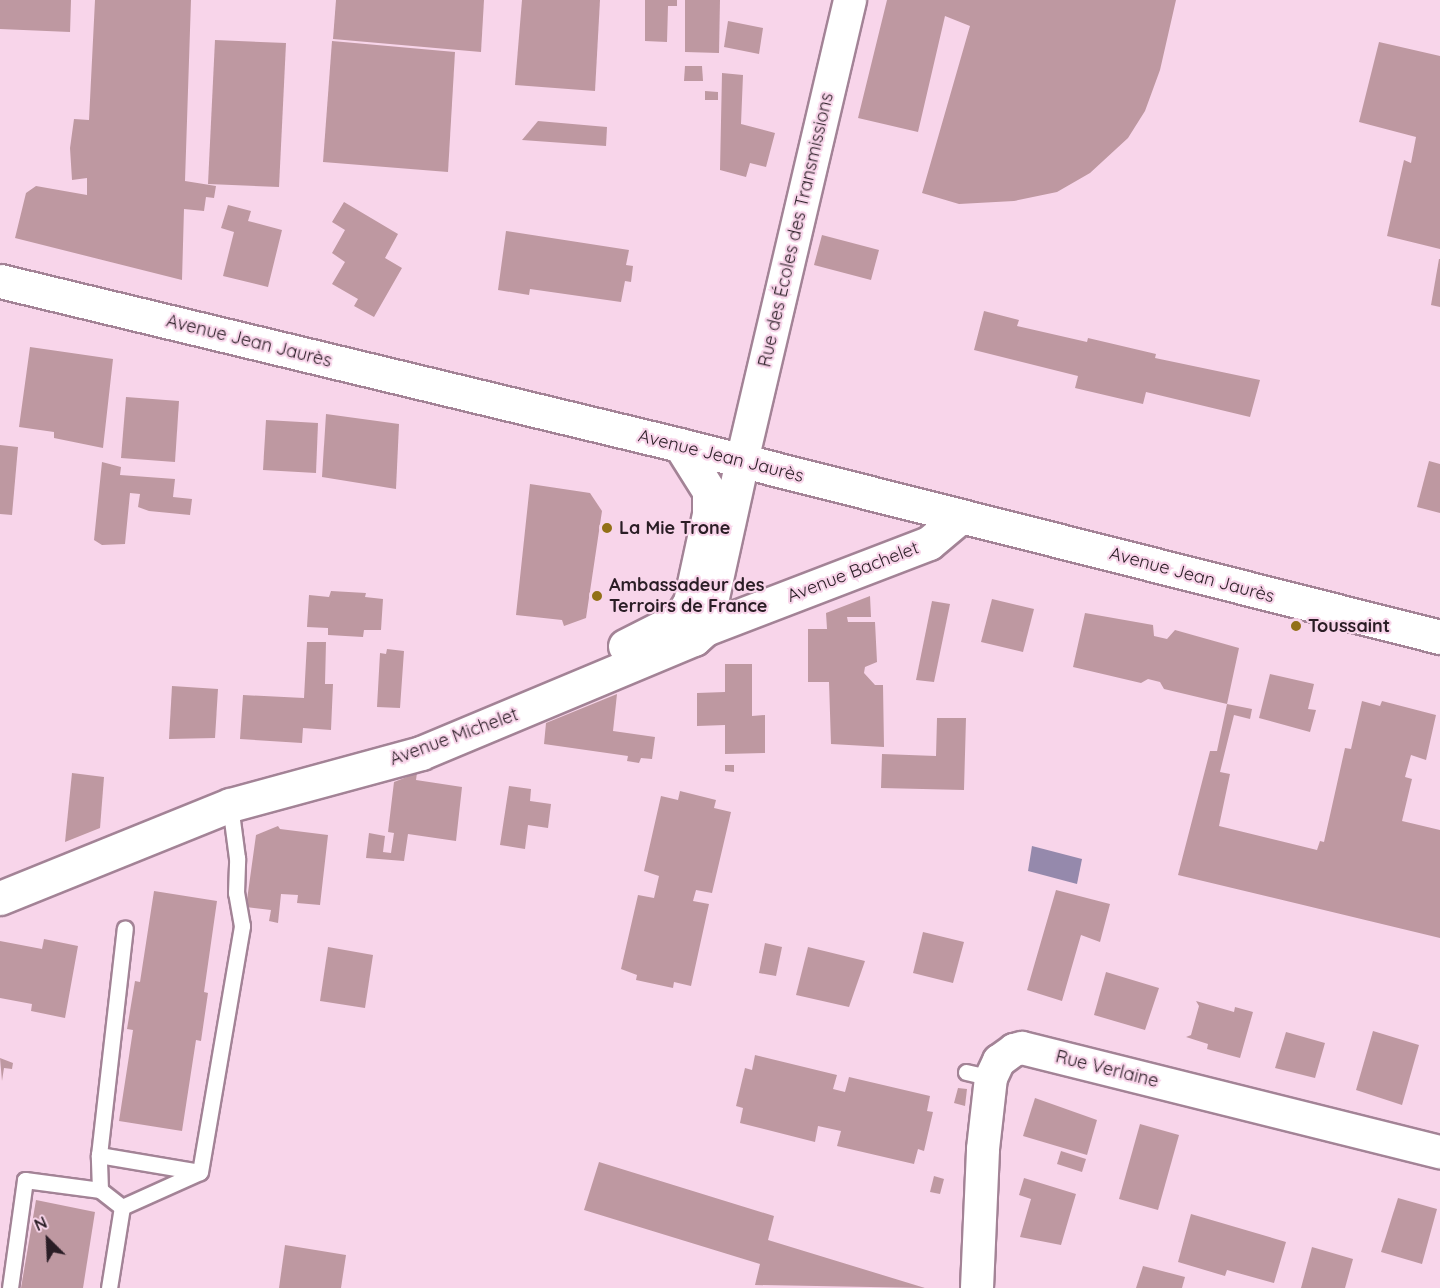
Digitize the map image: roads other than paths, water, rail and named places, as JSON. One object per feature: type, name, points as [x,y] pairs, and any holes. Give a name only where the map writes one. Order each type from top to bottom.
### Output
[{"type":"street","name":"Rue des Écoles des Transmissions","points":[[742,461],[850,0]]},
{"type":"street","name":"Avenue Jean Jaurès","points":[[0,281],[680,445],[1440,637]]},
{"type":"street","points":[[350,771],[389,749],[661,630],[680,618],[690,602],[709,514],[709,491],[680,445]]},
{"type":"street","points":[[705,629],[742,461]]},
{"type":"street","name":"Avenue Bachelet","points":[[705,629],[929,543],[960,517]]},
{"type":"street","name":"Avenue Michelet","points":[[0,897],[230,805],[421,753],[675,648],[705,629]]},
{"type":"street","name":"Rue Verlaine","points":[[977,1288],[983,1149],[978,1075],[1022,1048],[1440,1152]]},
{"type":"lane","points":[[200,1172],[242,926],[236,893],[237,858],[230,805]]},
{"type":"lane","points":[[100,1190],[99,1155],[125,928]]},
{"type":"lane","points":[[99,1155],[200,1172]]},
{"type":"lane","points":[[122,1207],[200,1172]]},
{"type":"lane","points":[[10,1288],[26,1180],[100,1190],[122,1207]]},
{"type":"lane","points":[[109,1288],[122,1207]]},
{"type":"place","name":"La Mie Trone","points":[[607,528]]},
{"type":"place","name":"Ambassadeur des Terroirs de France","points":[[597,596]]},
{"type":"place","name":"Toussaint","points":[[1296,626]]}]
